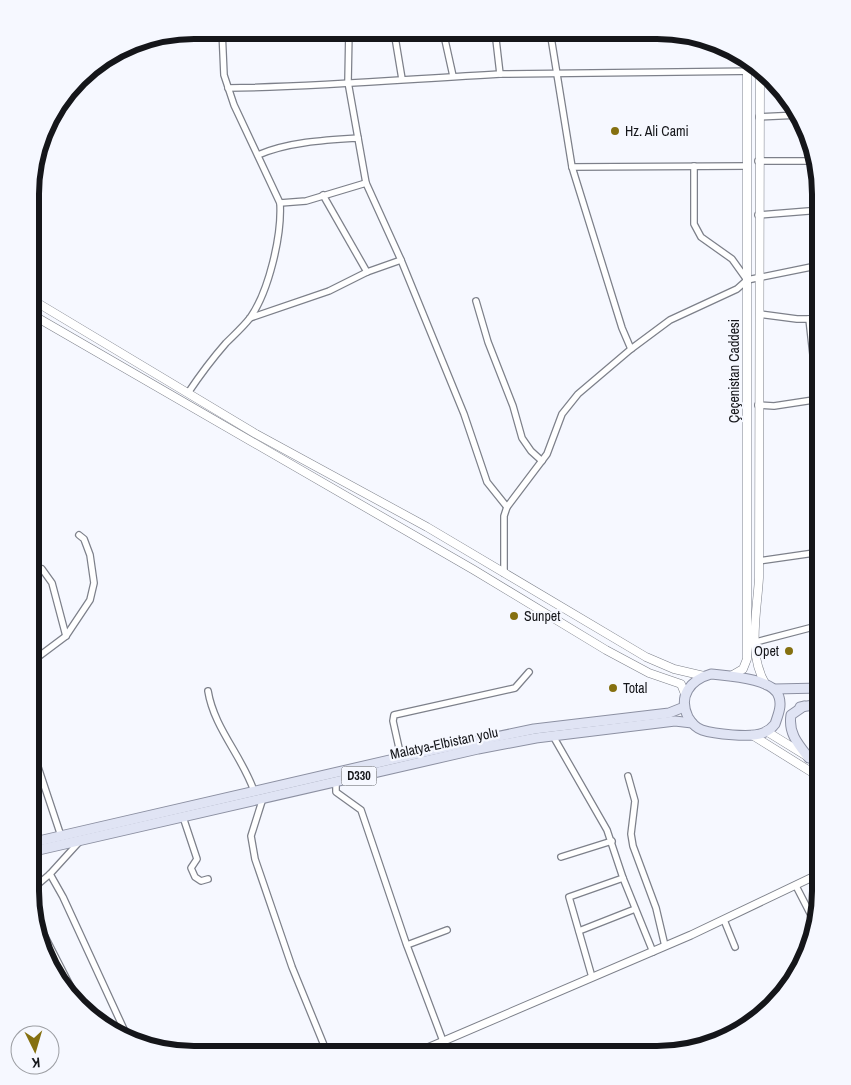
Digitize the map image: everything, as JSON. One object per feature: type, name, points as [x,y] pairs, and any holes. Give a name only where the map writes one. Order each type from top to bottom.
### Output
[{"type":"main road","name":"Çeçenistan Caddesi","points":[[730,676],[743,670],[747,659],[747,68]]},
{"type":"main road","name":"Çeçenistan Caddesi","points":[[760,77],[758,161],[759,561],[754,653],[757,668],[770,687]]},
{"type":"main road","points":[[39,304],[256,434],[427,527],[646,657],[674,669],[704,676]]},
{"type":"main road","points":[[39,319],[474,570],[606,650],[649,673],[681,684],[686,694]]},
{"type":"main road","points":[[770,687],[779,695],[780,702],[775,724],[766,731],[752,735],[702,730],[692,723],[684,707],[686,694],[696,680],[711,674],[730,676],[770,687],[812,688]]},
{"type":"main road","points":[[777,718],[804,706],[812,705]]},
{"type":"main road","points":[[804,706],[791,715],[790,723],[793,737],[809,758]]},
{"type":"main road","name":"Malatya-Elbistan yolu","points":[[39,841],[401,757],[534,729],[669,713],[684,707]]},
{"type":"main road","name":"Malatya-Elbistan yolu","points":[[39,850],[434,758],[553,736],[675,721],[692,723]]},
{"type":"main road","points":[[766,731],[812,760]]},
{"type":"main road","points":[[752,735],[812,772]]},
{"type":"street","points":[[188,393],[212,360],[250,318],[265,288],[275,251],[281,217],[280,203],[228,88],[222,66],[222,39]]},
{"type":"street","points":[[349,39],[348,82],[366,184],[401,260],[464,414],[487,482],[506,507]]},
{"type":"street","points":[[395,39],[402,79]]},
{"type":"street","points":[[445,39],[453,76]]},
{"type":"street","points":[[496,39],[500,74]]},
{"type":"street","points":[[551,39],[572,167],[622,328],[632,349]]},
{"type":"street","points":[[228,88],[302,87],[348,82],[500,74],[751,71]]},
{"type":"street","points":[[759,117],[792,115]]},
{"type":"street","points":[[258,155],[282,147],[333,139],[358,138]]},
{"type":"street","points":[[758,161],[809,161]]},
{"type":"street","points":[[694,166],[694,224],[701,236],[732,259],[747,280]]},
{"type":"street","points":[[572,167],[746,166]]},
{"type":"street","points":[[280,203],[306,201],[366,184]]},
{"type":"street","points":[[323,195],[368,272]]},
{"type":"street","points":[[758,216],[812,211]]},
{"type":"street","points":[[250,318],[329,291],[368,272],[401,260]]},
{"type":"street","points":[[504,573],[504,516],[506,507],[542,462],[562,414],[578,394],[670,320],[738,289],[747,280],[812,267]]},
{"type":"street","points":[[476,301],[488,342],[513,406],[522,438],[542,462]]},
{"type":"street","points":[[759,314],[809,319],[812,341]]},
{"type":"street","points":[[758,405],[774,406],[812,400]]},
{"type":"street","points":[[39,657],[66,636],[78,622],[94,591],[90,555],[84,539],[79,536]]},
{"type":"street","points":[[759,561],[812,553]]},
{"type":"street","points":[[42,570],[52,583],[66,636]]},
{"type":"street","points":[[756,642],[812,627]]},
{"type":"street","points":[[401,757],[393,721],[394,715],[515,688],[529,672]]},
{"type":"street","points":[[208,691],[211,708],[247,770],[254,791]]},
{"type":"street","points":[[553,736],[599,814],[612,841],[623,878],[653,952]]},
{"type":"street","points":[[39,770],[61,836]]},
{"type":"street","points":[[628,776],[635,801],[631,834],[633,846],[656,908],[665,946]]},
{"type":"street","points":[[336,781],[336,792],[361,810],[407,945],[443,1041]]},
{"type":"street","points":[[263,798],[251,836],[255,859],[292,967],[324,1046]]},
{"type":"street","points":[[183,817],[197,859],[191,868],[196,877],[201,881],[208,879]]},
{"type":"street","points":[[39,883],[50,874],[80,840]]},
{"type":"street","points":[[561,856],[612,841]]},
{"type":"street","points":[[50,874],[63,897],[124,1029]]},
{"type":"street","points":[[432,1046],[653,952],[812,877]]},
{"type":"street","points":[[592,977],[569,897],[623,878]]},
{"type":"street","points":[[796,886],[810,913]]},
{"type":"street","points":[[579,931],[635,909]]},
{"type":"street","points":[[724,920],[735,947]]},
{"type":"street","points":[[407,945],[447,930]]},
{"type":"street","points":[[48,942],[68,982]]},
{"type":"place","name":"Hz. Ali Cami","points":[[615,131]]},
{"type":"place","name":"Sunpet","points":[[514,616]]},
{"type":"place","name":"Opet","points":[[789,651]]},
{"type":"place","name":"Total","points":[[613,688]]}]
